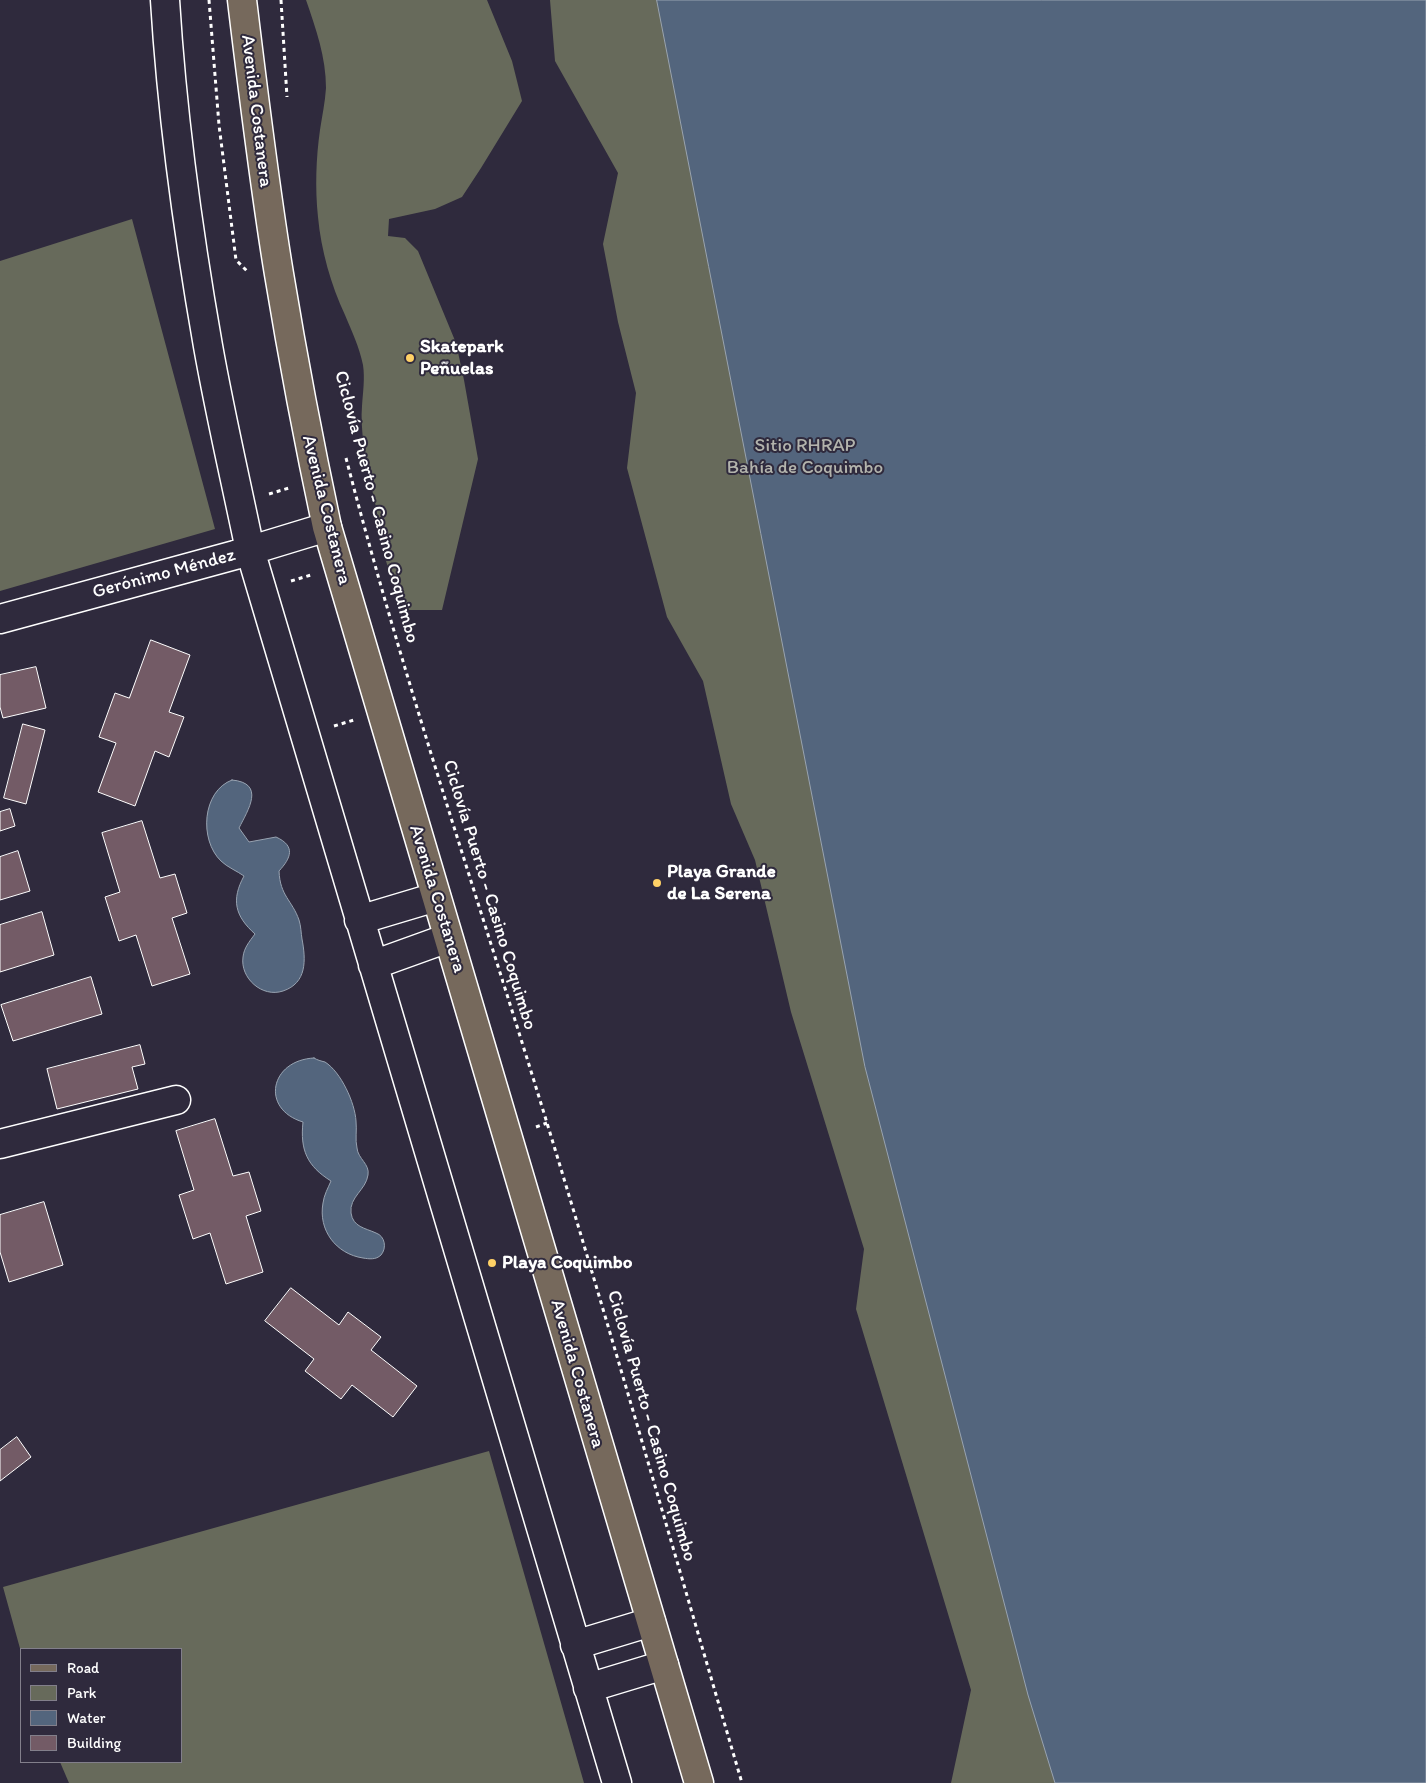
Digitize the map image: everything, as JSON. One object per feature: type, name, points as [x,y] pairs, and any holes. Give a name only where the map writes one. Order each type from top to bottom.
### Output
[{"type":"main road","name":"Avenida Costanera","points":[[242,0],[258,134],[278,272],[301,401],[327,527],[699,1783]]},
{"type":"street","points":[[165,0],[178,138],[192,242],[208,345],[250,550],[617,1783]]},
{"type":"street","name":"Gerónimo Méndez","points":[[0,619],[327,527]]},
{"type":"street","points":[[360,920],[436,897]]},
{"type":"street","points":[[373,965],[448,938]]},
{"type":"street","points":[[0,1144],[176,1100]]},
{"type":"street","points":[[576,1645],[651,1622]]},
{"type":"street","points":[[588,1688],[664,1665]]},
{"type":"path","points":[[281,0],[287,104]]},
{"type":"path","name":"Ciclovía Puerto - Casino Coquimbo","points":[[345,453],[369,549],[410,690],[547,1124],[742,1783]]},
{"type":"green space","points":[[306,0],[487,0],[512,61],[522,101],[462,197],[435,209],[389,219],[388,236],[405,238],[418,251],[456,343],[478,459],[442,610],[402,610],[382,545],[363,440],[363,365],[331,280],[319,229],[316,173],[326,94],[326,77],[320,43]]},
{"type":"green space","name":"Sitio RHRAP Bahía de Coquimbo","points":[[550,0],[891,0],[1315,1783],[951,1783],[971,1690],[856,1309],[864,1249],[791,1012],[755,860],[731,804],[703,681],[667,617],[627,468],[636,393],[618,322],[603,244],[618,173],[555,61]]},
{"type":"green space","points":[[132,219],[215,529],[0,591],[0,261]]},
{"type":"green space","points":[[489,1451],[584,1783],[69,1783],[60,1763],[182,1763],[182,1648],[20,1648],[3,1587]]},
{"type":"water","points":[[657,0],[1426,0],[1426,1783],[1055,1783],[1028,1695],[865,1067]]},
{"type":"water","points":[[232,780],[249,786],[252,792],[250,806],[239,828],[249,842],[276,837],[287,844],[290,852],[289,857],[279,871],[280,879],[284,892],[293,907],[301,927],[304,963],[301,977],[291,987],[283,991],[267,992],[260,989],[249,979],[245,972],[243,957],[247,945],[255,934],[243,921],[237,907],[237,893],[244,876],[221,861],[209,841],[207,817],[210,805],[215,794],[222,786]]},
{"type":"water","points":[[314,1058],[325,1062],[342,1080],[353,1106],[358,1152],[366,1165],[368,1175],[367,1180],[353,1202],[351,1213],[352,1218],[357,1224],[383,1239],[383,1252],[379,1257],[370,1259],[353,1256],[337,1246],[331,1239],[326,1231],[322,1213],[324,1197],[331,1181],[316,1169],[307,1156],[303,1141],[303,1122],[289,1116],[280,1107],[276,1097],[276,1086],[280,1076],[288,1067],[299,1061]]},
{"type":"building","points":[[151,640],[190,655],[169,712],[184,717],[169,757],[155,751],[135,806],[98,792],[116,743],[99,737],[115,693],[129,698]]},
{"type":"building","points":[[36,667],[46,708],[3,718],[0,707],[0,675]]},
{"type":"building","points":[[23,724],[45,730],[26,804],[4,798]]},
{"type":"building","points":[[10,809],[15,826],[0,831],[0,812]]},
{"type":"building","points":[[142,821],[160,878],[175,874],[187,913],[172,918],[190,974],[152,986],[136,935],[119,941],[105,897],[120,892],[102,833]]},
{"type":"building","points":[[18,851],[30,891],[0,900],[0,857]]},
{"type":"building","points":[[42,912],[54,955],[0,972],[0,925]]},
{"type":"building","points":[[91,977],[102,1014],[13,1041],[1,1005]]},
{"type":"building","points":[[140,1045],[145,1064],[132,1067],[138,1089],[57,1109],[47,1069]]},
{"type":"building","points":[[215,1119],[233,1176],[249,1172],[261,1211],[246,1216],[263,1272],[226,1284],[210,1233],[193,1239],[179,1195],[194,1190],[176,1131]]},
{"type":"building","points":[[44,1202],[63,1265],[9,1282],[0,1252],[0,1215]]},
{"type":"building","points":[[291,1288],[339,1325],[348,1312],[381,1337],[371,1350],[417,1386],[393,1417],[352,1385],[341,1399],[305,1371],[314,1359],[265,1321]]},
{"type":"building","points":[[17,1437],[31,1457],[0,1481],[0,1450]]},
{"type":"place","name":"Skatepark Peñuelas","points":[[410,358]]},
{"type":"place","name":"Playa Grande de La Serena","points":[[657,883]]},
{"type":"place","name":"Playa Coquimbo","points":[[492,1263]]}]
